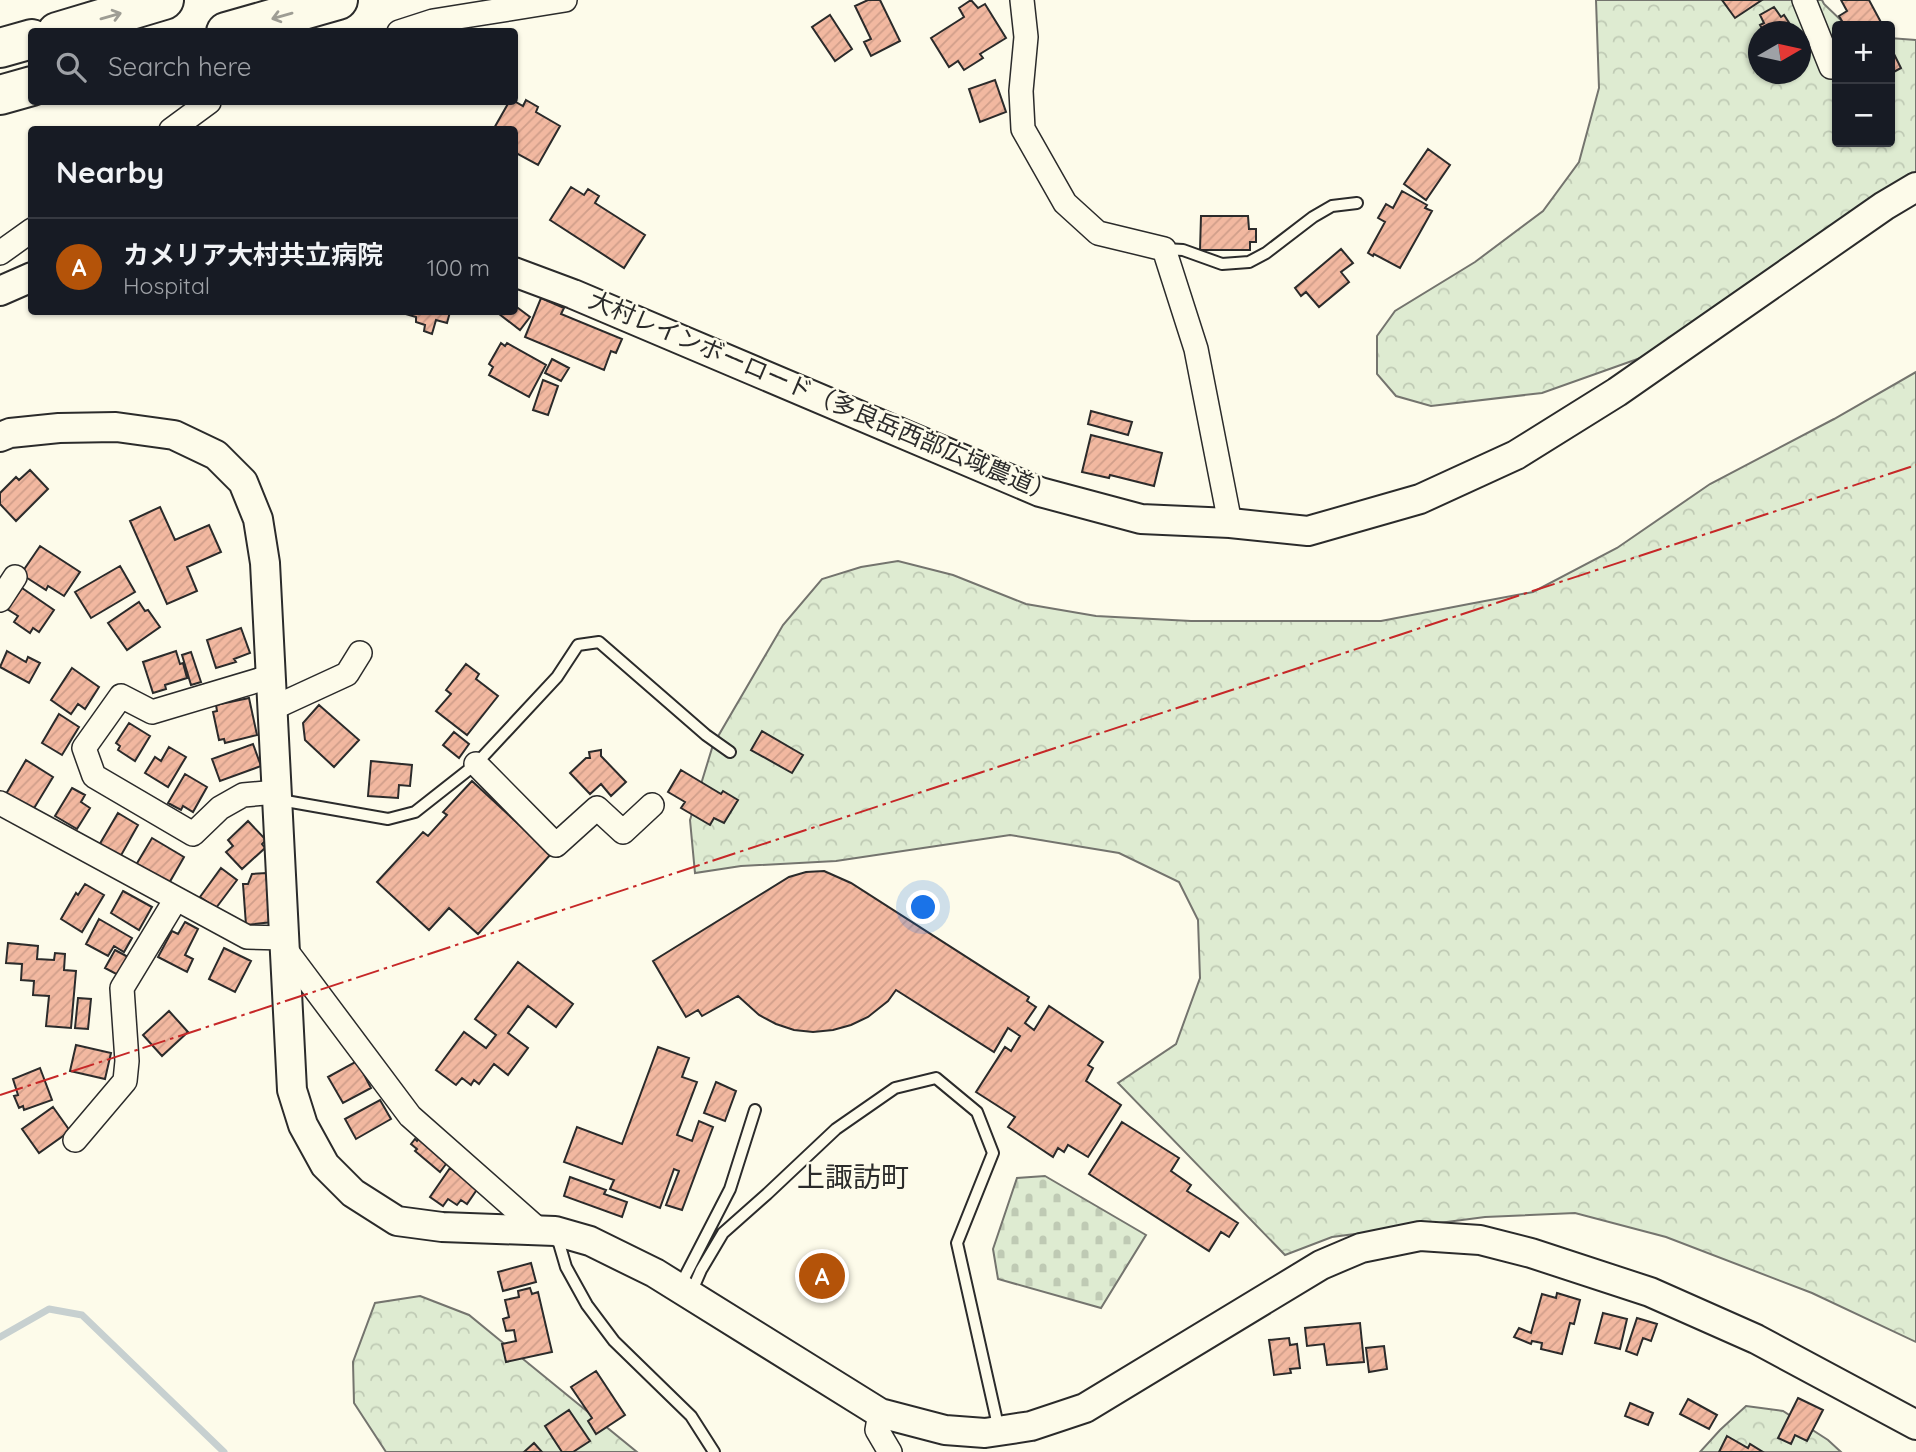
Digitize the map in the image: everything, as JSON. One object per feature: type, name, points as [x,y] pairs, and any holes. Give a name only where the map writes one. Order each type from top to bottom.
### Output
[{"type":"highway","points":[[70,28],[164,0]]},
{"type":"highway","points":[[240,28],[338,0]]},
{"type":"highway","points":[[0,48],[28,40]]},
{"type":"highway","points":[[0,95],[28,87]]},
{"type":"street","points":[[411,28],[433,21],[565,0]]},
{"type":"street","points":[[1022,0],[1026,37],[1021,91],[1023,129],[1065,203],[1098,233],[1164,249],[1196,349],[1230,523]]},
{"type":"street","points":[[1804,0],[1831,67]]},
{"type":"street","points":[[176,126],[205,105]]},
{"type":"street","name":"大村レインボーロード（多良岳西部広域農道）","points":[[518,274],[585,299],[1040,492],[1141,519],[1230,523],[1308,531],[1420,499],[1516,455],[1617,392],[1884,206],[1916,187]]},
{"type":"street","points":[[0,253],[28,233]]},
{"type":"street","points":[[0,291],[28,279]]},
{"type":"street","points":[[0,437],[10,433],[59,428],[116,427],[174,435],[216,455],[243,482],[258,519],[265,562],[292,1090],[303,1125],[325,1165],[353,1194],[397,1221],[442,1227],[547,1230],[590,1241],[655,1273],[880,1413],[945,1430],[985,1433],[1031,1426],[1085,1408],[1321,1265],[1361,1248],[1420,1236],[1480,1240],[1531,1253],[1650,1292],[1756,1339],[1916,1425]]},
{"type":"street","points":[[0,600],[15,576]]},
{"type":"street","points":[[271,709],[347,674],[360,653]]},
{"type":"street","points":[[270,677],[152,712],[121,696],[85,748],[94,776],[193,834],[220,808],[243,795],[277,796]]},
{"type":"street","points":[[476,764],[556,845],[597,808],[623,832],[652,805]]},
{"type":"street","points":[[0,803],[247,937],[285,943],[411,1116],[547,1230]]},
{"type":"street","points":[[75,1140],[125,1081],[127,1061],[122,988],[176,899]]},
{"type":"street","points":[[880,1413],[877,1430],[890,1452]]},
{"type":"lane","points":[[1164,249],[1183,250],[1222,264],[1249,262],[1332,206],[1357,203]]},
{"type":"lane","points":[[277,796],[388,819],[415,812],[476,764],[557,677],[578,645],[598,642],[706,735],[730,752]]},
{"type":"lane","points":[[684,1291],[701,1270],[723,1233],[836,1129],[895,1088],[936,1078],[977,1112],[993,1153],[957,1243],[999,1430]]},
{"type":"lane","points":[[684,1291],[730,1189],[755,1110]]},
{"type":"lane","points":[[547,1230],[587,1305],[614,1341],[691,1416],[714,1452]]},
{"type":"green space","points":[[1596,0],[1822,0],[1842,21],[1832,21],[1832,147],[1895,147],[1895,38],[1916,40],[1916,200],[1646,356],[1542,393],[1431,406],[1396,396],[1377,374],[1377,336],[1395,311],[1475,262],[1543,211],[1579,162],[1599,88]]},
{"type":"green space","points":[[1916,372],[1916,1342],[1812,1293],[1666,1237],[1575,1213],[1485,1217],[1332,1237],[1285,1255],[1118,1083],[1176,1044],[1200,978],[1198,920],[1179,882],[1119,853],[1010,835],[836,861],[741,866],[695,873],[690,820],[713,745],[783,625],[822,579],[861,567],[898,561],[953,575],[1026,604],[1096,616],[1191,621],[1381,621],[1533,592],[1617,548],[1710,484],[1834,419]]},
{"type":"green space","points":[[1045,1176],[1146,1235],[1101,1308],[998,1279],[993,1249],[1017,1178]]},
{"type":"green space","points":[[420,1296],[469,1315],[637,1452],[386,1452],[354,1403],[353,1362],[375,1303]]},
{"type":"green space","points":[[1746,1406],[1783,1411],[1828,1440],[1841,1452],[1700,1452]]},
{"type":"building","points":[[868,0],[880,0],[900,41],[871,56],[864,42],[871,39],[855,6]]},
{"type":"building","points":[[971,0],[978,8],[985,4],[1006,38],[980,54],[983,58],[964,70],[958,61],[949,67],[931,38],[964,17],[959,8]]},
{"type":"building","points":[[1722,0],[1762,0],[1735,18]]},
{"type":"building","points":[[1841,0],[1869,0],[1880,21],[1842,21],[1839,16],[1847,11]]},
{"type":"building","points":[[1774,7],[1788,21],[1763,21],[1760,15]]},
{"type":"building","points":[[830,15],[852,49],[835,61],[812,27]]},
{"type":"building","points":[[1895,56],[1901,68],[1895,71]]},
{"type":"building","points":[[995,80],[1006,112],[980,122],[969,89]]},
{"type":"building","points":[[526,100],[538,107],[536,112],[560,126],[538,165],[518,154],[518,126],[495,126],[507,105],[518,103],[523,106]]},
{"type":"building","points":[[1428,149],[1450,165],[1426,200],[1404,184]]},
{"type":"building","points":[[571,187],[584,195],[588,189],[599,196],[595,203],[645,235],[624,268],[550,220]]},
{"type":"building","points":[[1402,191],[1427,205],[1425,208],[1432,211],[1400,268],[1368,253],[1385,222],[1378,218],[1386,204],[1393,208]]},
{"type":"building","points":[[1201,216],[1248,216],[1249,229],[1256,229],[1256,242],[1250,242],[1250,250],[1200,250]]},
{"type":"building","points":[[1341,249],[1353,263],[1341,272],[1349,282],[1319,307],[1306,292],[1301,296],[1295,288]]},
{"type":"building","points":[[541,298],[564,308],[561,314],[622,339],[616,353],[611,351],[604,370],[525,337]]},
{"type":"building","points":[[518,308],[530,317],[520,330],[500,315],[518,315]]},
{"type":"building","points":[[409,315],[449,315],[447,323],[436,320],[432,334],[424,331],[425,325],[416,322],[416,317]]},
{"type":"building","points":[[501,343],[505,346],[507,343],[546,365],[529,397],[489,375],[493,367],[489,364]]},
{"type":"building","points":[[552,359],[569,368],[561,381],[545,373]]},
{"type":"building","points":[[543,380],[558,386],[548,415],[533,410]]},
{"type":"building","points":[[1091,411],[1132,422],[1128,435],[1088,424]]},
{"type":"building","points":[[1091,435],[1162,453],[1154,486],[1110,475],[1109,478],[1082,472]]},
{"type":"building","points":[[30,470],[48,489],[16,521],[0,504],[0,493],[16,477],[19,480]]},
{"type":"building","points":[[160,507],[175,540],[209,525],[221,552],[187,567],[197,591],[167,604],[130,521]]},
{"type":"building","points":[[40,546],[80,572],[64,596],[48,586],[46,590],[21,574]]},
{"type":"building","points":[[120,566],[135,592],[91,618],[75,592]]},
{"type":"building","points":[[22,588],[54,610],[39,632],[33,628],[30,633],[14,622],[18,616],[7,609]]},
{"type":"building","points":[[139,602],[160,627],[127,650],[108,623]]},
{"type":"building","points":[[241,628],[250,653],[234,659],[236,662],[216,668],[207,640]]},
{"type":"building","points":[[7,651],[26,662],[28,657],[40,663],[29,683],[0,667]]},
{"type":"building","points":[[176,651],[187,678],[165,685],[166,689],[153,693],[143,662]]},
{"type":"building","points":[[191,652],[201,682],[191,685],[182,655]]},
{"type":"building","points":[[466,664],[479,674],[476,679],[498,696],[467,735],[436,711],[451,694],[446,690]]},
{"type":"building","points":[[72,668],[99,687],[85,709],[78,704],[71,714],[51,700]]},
{"type":"building","points":[[249,698],[257,735],[225,743],[224,739],[219,740],[213,712],[217,711],[216,705]]},
{"type":"building","points":[[319,705],[359,740],[334,767],[305,740],[303,723]]},
{"type":"building","points":[[59,714],[79,727],[62,755],[42,743]]},
{"type":"building","points":[[129,723],[150,736],[135,761],[118,750],[120,746],[116,743]]},
{"type":"building","points":[[762,731],[803,755],[792,773],[751,750]]},
{"type":"building","points":[[454,732],[469,744],[459,758],[443,745]]},
{"type":"building","points":[[253,744],[261,766],[220,781],[212,759]]},
{"type":"building","points":[[169,747],[186,757],[168,787],[145,773],[155,757],[161,761]]},
{"type":"building","points":[[601,750],[601,756],[626,782],[611,796],[601,784],[590,794],[570,773],[586,758],[590,758],[589,752]]},
{"type":"building","points":[[26,760],[53,777],[33,810],[6,794]]},
{"type":"building","points":[[371,761],[412,765],[410,786],[399,785],[398,798],[368,796]]},
{"type":"building","points":[[681,770],[721,794],[723,791],[738,800],[724,823],[714,818],[710,825],[681,808],[685,802],[668,792]]},
{"type":"building","points":[[185,774],[207,787],[193,812],[183,806],[181,810],[168,803]]},
{"type":"building","points":[[472,781],[551,854],[478,934],[449,908],[429,930],[377,882],[423,832],[428,836],[447,815],[443,812]]},
{"type":"building","points":[[72,788],[85,795],[81,802],[90,808],[77,829],[55,816]]},
{"type":"building","points":[[118,813],[138,825],[119,859],[98,847]]},
{"type":"building","points":[[248,821],[266,840],[262,844],[265,848],[242,869],[226,852],[233,846],[228,840]]},
{"type":"building","points":[[152,838],[184,857],[168,885],[136,865]]},
{"type":"building","points":[[221,868],[237,880],[216,908],[200,897]]},
{"type":"building","points":[[824,871],[851,883],[1029,997],[1027,1001],[1036,1007],[1025,1023],[1034,1030],[1049,1006],[1103,1042],[1088,1065],[1093,1068],[1086,1081],[1121,1105],[1088,1157],[1068,1145],[1064,1152],[1058,1148],[1053,1157],[1008,1127],[1015,1117],[976,1092],[1005,1047],[1011,1051],[1020,1036],[1008,1028],[994,1052],[896,990],[888,1001],[868,1017],[833,1030],[794,1030],[776,1024],[759,1015],[738,996],[702,1016],[698,1010],[686,1017],[653,961],[789,877]]},
{"type":"building","points":[[266,873],[273,922],[246,925],[243,884],[248,884],[252,874]]},
{"type":"building","points":[[85,884],[104,895],[82,932],[61,919],[76,893],[78,895]]},
{"type":"building","points":[[123,891],[152,907],[139,930],[111,913]]},
{"type":"building","points":[[99,919],[132,938],[124,952],[114,946],[108,956],[86,944]]},
{"type":"building","points":[[185,922],[198,929],[185,955],[193,959],[187,972],[158,957],[172,931],[178,934]]},
{"type":"building","points":[[8,943],[38,946],[37,959],[54,960],[55,953],[65,954],[64,970],[76,971],[71,1028],[46,1026],[49,996],[33,995],[34,981],[21,980],[22,964],[6,963]]},
{"type":"building","points":[[224,948],[251,961],[235,992],[209,979]]},
{"type":"building","points":[[115,950],[130,958],[120,976],[105,968]]},
{"type":"building","points":[[518,962],[573,1004],[556,1027],[528,1006],[508,1033],[528,1048],[508,1075],[494,1064],[479,1084],[474,1080],[471,1085],[462,1078],[456,1085],[436,1070],[464,1032],[486,1048],[496,1035],[475,1019]]},
{"type":"building","points":[[78,998],[91,999],[88,1029],[75,1028]]},
{"type":"building","points":[[169,1011],[188,1032],[162,1056],[143,1035]]},
{"type":"building","points":[[76,1045],[111,1053],[105,1079],[70,1071]]},
{"type":"building","points":[[658,1047],[689,1058],[682,1077],[697,1082],[677,1135],[692,1141],[699,1121],[713,1127],[682,1210],[666,1205],[679,1171],[674,1169],[660,1208],[610,1189],[614,1180],[564,1162],[577,1127],[622,1144]]},
{"type":"building","points":[[357,1061],[371,1088],[343,1103],[328,1077]]},
{"type":"building","points":[[40,1068],[52,1100],[24,1110],[23,1106],[19,1108],[14,1096],[18,1095],[13,1079]]},
{"type":"building","points":[[716,1082],[736,1091],[725,1121],[704,1113]]},
{"type":"building","points":[[380,1100],[391,1119],[356,1139],[345,1119]]},
{"type":"building","points":[[53,1107],[70,1131],[39,1153],[22,1129]]},
{"type":"building","points":[[1122,1122],[1179,1158],[1171,1171],[1191,1185],[1187,1191],[1238,1223],[1229,1237],[1221,1232],[1209,1251],[1089,1174]]},
{"type":"building","points":[[420,1137],[449,1160],[440,1172],[415,1151],[417,1149],[411,1144]]},
{"type":"building","points":[[450,1168],[478,1188],[467,1204],[461,1200],[457,1205],[448,1199],[443,1206],[430,1197]]},
{"type":"building","points":[[570,1177],[606,1190],[604,1194],[627,1202],[622,1217],[564,1196]]},
{"type":"building","points":[[531,1263],[536,1282],[503,1291],[498,1272]]},
{"type":"building","points":[[530,1288],[532,1294],[538,1292],[552,1352],[506,1362],[502,1344],[516,1341],[514,1330],[506,1331],[503,1319],[509,1317],[505,1300],[519,1297],[518,1291]]},
{"type":"building","points":[[1557,1293],[1580,1300],[1574,1324],[1570,1323],[1562,1354],[1541,1349],[1542,1343],[1532,1341],[1531,1344],[1514,1337],[1519,1328],[1531,1333],[1542,1294],[1556,1298]]},
{"type":"building","points":[[1603,1313],[1627,1319],[1620,1349],[1595,1343]]},
{"type":"building","points":[[1637,1318],[1657,1324],[1651,1341],[1643,1338],[1637,1355],[1626,1351]]},
{"type":"building","points":[[1360,1323],[1364,1362],[1327,1365],[1324,1344],[1307,1346],[1305,1328]]},
{"type":"building","points":[[1289,1338],[1290,1345],[1297,1344],[1300,1368],[1290,1369],[1291,1373],[1274,1375],[1269,1340]]},
{"type":"building","points":[[1384,1346],[1387,1369],[1369,1372],[1366,1348]]},
{"type":"building","points":[[596,1371],[625,1415],[596,1434],[588,1421],[592,1418],[571,1387]]},
{"type":"building","points":[[1798,1398],[1823,1410],[1807,1441],[1795,1435],[1791,1444],[1778,1438]]},
{"type":"building","points":[[1688,1399],[1717,1415],[1709,1429],[1680,1414]]},
{"type":"building","points":[[1630,1403],[1653,1413],[1648,1425],[1625,1416]]},
{"type":"building","points":[[569,1410],[590,1441],[573,1452],[562,1452],[545,1426]]},
{"type":"building","points":[[1727,1436],[1748,1448],[1750,1444],[1763,1452],[1719,1452]]},
{"type":"building","points":[[534,1443],[542,1452],[524,1452]]},
{"type":"waterway","points":[[0,1337],[49,1309],[82,1315],[224,1452]]},
{"type":"power","points":[[0,1095],[1916,465]]},
{"type":"place","name":"カメリア大村共立病院","points":[[822,1276]]},
{"type":"district","name":"上諏訪町","points":[[853,1177]]}]
